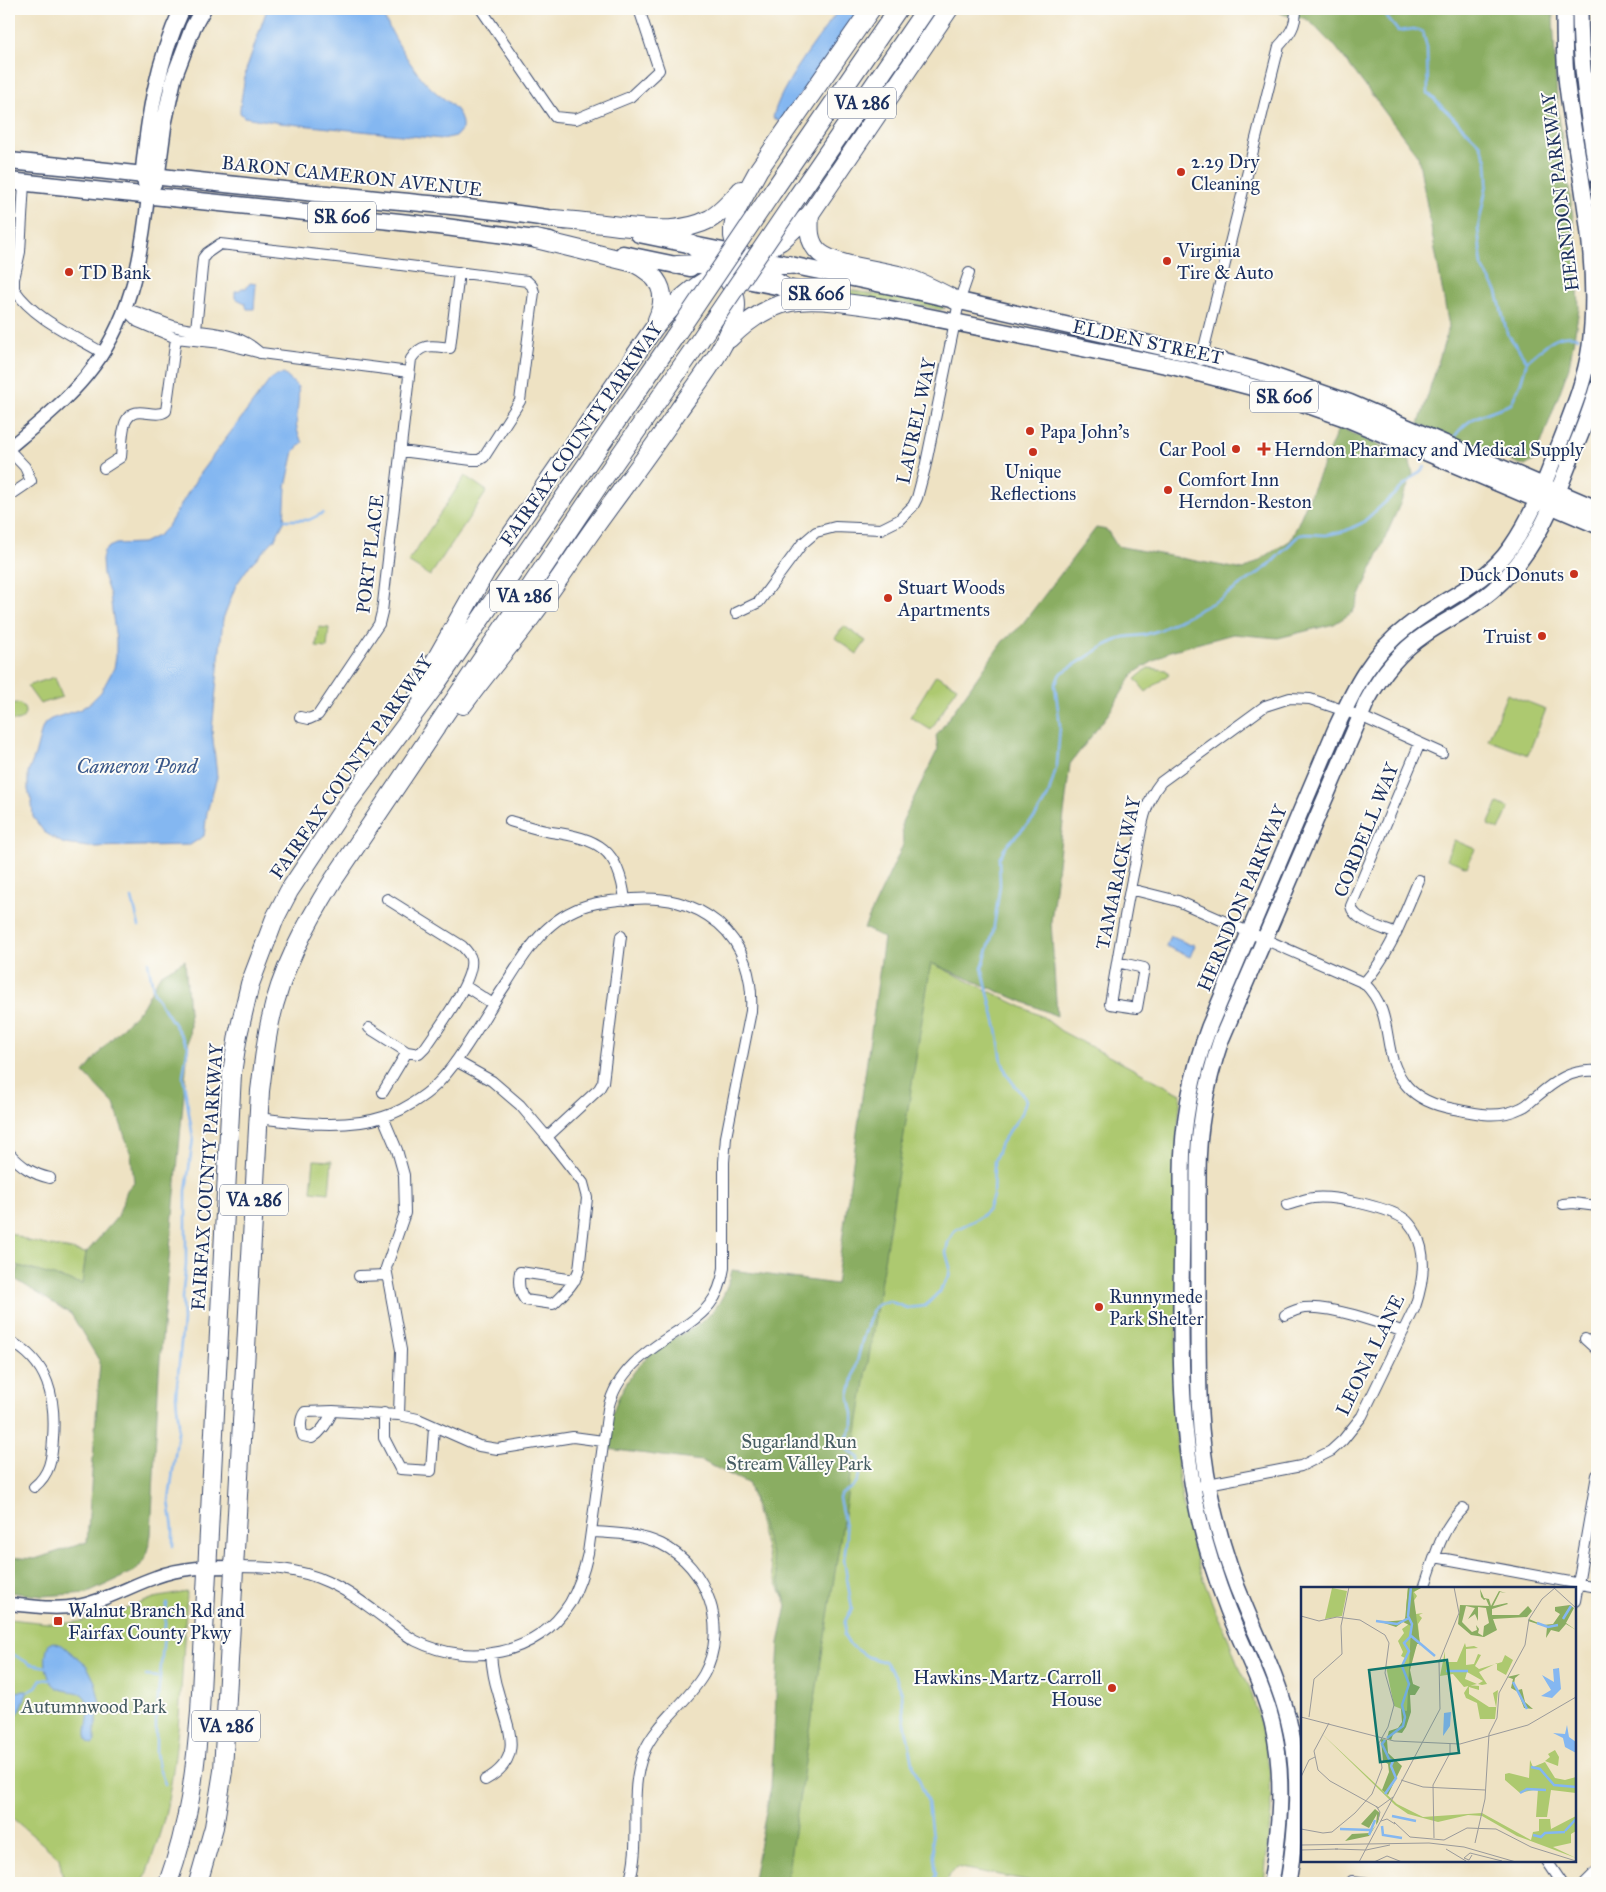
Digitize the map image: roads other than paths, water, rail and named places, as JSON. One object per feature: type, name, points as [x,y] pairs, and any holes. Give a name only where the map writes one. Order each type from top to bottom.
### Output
[{"type":"highway","points":[[784,288],[746,259],[736,248],[733,236],[736,211],[759,169],[870,9]]},
{"type":"highway","name":"FAIRFAX COUNTY PARKWAY","points":[[168,1883],[186,1821],[195,1773],[232,1073],[238,1035],[250,984],[276,918],[300,874],[355,793],[434,687],[898,9]]},
{"type":"highway","name":"VA 286","points":[[198,1883],[220,1797],[236,1567],[259,1118],[266,1044],[275,1000],[286,970],[304,931],[326,892],[464,683],[926,9]]},
{"type":"highway","points":[[355,793],[410,706],[486,571],[654,328],[670,308],[687,293],[720,271],[781,241],[810,214],[949,9]]},
{"type":"highway","points":[[554,219],[666,230],[692,226],[712,218],[728,204],[759,169]]},
{"type":"highway","points":[[810,214],[809,227],[812,243],[822,255],[836,261],[926,284],[959,302]]},
{"type":"highway","points":[[536,239],[634,264],[650,272],[660,286],[663,300],[654,328]]},
{"type":"highway","points":[[690,244],[720,271],[732,288],[736,304],[734,321],[722,347]]},
{"type":"highway","points":[[746,259],[770,264],[789,265]]},
{"type":"highway","points":[[674,264],[720,271]]},
{"type":"highway","points":[[352,854],[464,702],[535,612],[722,347],[741,327],[759,313],[787,302],[826,301],[883,308]]},
{"type":"main road","points":[[148,196],[154,92],[166,51],[182,9]]},
{"type":"main road","points":[[150,175],[182,51],[203,9]]},
{"type":"main road","name":"HERNDON PARKWAY","points":[[1271,1883],[1278,1840],[1280,1807],[1278,1757],[1274,1731],[1256,1674],[1217,1580],[1192,1487],[1186,1447],[1183,1402],[1182,1142],[1189,1091],[1200,1053],[1250,932],[1359,680],[1385,647],[1408,625],[1466,590],[1484,576],[1510,549],[1527,522],[1548,496],[1579,394],[1590,345],[1592,311],[1592,262],[1567,84],[1564,9]]},
{"type":"main road","name":"HERNDON PARKWAY","points":[[1580,9],[1582,65],[1597,169]]},
{"type":"main road","name":"BARON CAMERON AVENUE","points":[[9,161],[474,208],[554,219],[690,244]]},
{"type":"main road","name":"SR 606","points":[[16,182],[438,226],[536,239],[674,264]]},
{"type":"main road","name":"SR 606","points":[[690,244],[746,259]]},
{"type":"main road","name":"ELDEN STREET","points":[[789,265],[959,302],[1200,364]]},
{"type":"main road","name":"ELDEN STREET","points":[[720,271],[784,288],[955,322],[1200,364],[1261,372],[1350,403],[1548,496],[1597,525]]},
{"type":"main road","name":"HERNDON PARKWAY","points":[[1288,1883],[1297,1804],[1294,1754],[1288,1719],[1272,1670],[1245,1608],[1223,1544],[1209,1484],[1199,1410],[1198,1139],[1203,1106],[1216,1056],[1264,939],[1360,716],[1376,686],[1397,658],[1423,635],[1481,600],[1506,577],[1526,554],[1548,496],[1597,388]]},
{"type":"main road","name":"ELDEN STREET","points":[[1548,496],[1597,508]]},
{"type":"street","points":[[481,9],[555,117],[576,119],[630,97],[659,70],[639,9]]},
{"type":"street","points":[[1200,364],[1279,46],[1290,35],[1294,26],[1296,9]]},
{"type":"street","points":[[1579,167],[1597,169]]},
{"type":"street","points":[[16,182],[20,252],[12,289],[45,319],[103,352]]},
{"type":"street","points":[[1582,185],[1597,183]]},
{"type":"street","points":[[9,496],[32,481],[25,466],[9,449],[73,391],[88,374],[103,352],[125,309],[137,275],[148,196]]},
{"type":"street","points":[[196,335],[203,258],[220,244],[523,280],[532,286],[534,292],[520,401],[484,457],[478,460],[401,451]]},
{"type":"street","name":"PORT PLACE","points":[[300,717],[309,720],[318,715],[379,624],[382,612],[411,359],[416,351],[427,346],[450,348],[459,272]]},
{"type":"street","name":"LAUREL WAY","points":[[736,613],[759,602],[802,544],[816,532],[835,527],[881,529],[908,514],[920,489],[959,302],[969,273]]},
{"type":"street","points":[[125,309],[142,313],[222,344],[261,353],[410,372]]},
{"type":"street","points":[[125,309],[138,322],[176,338],[196,335]]},
{"type":"street","points":[[104,468],[121,457],[125,422],[130,416],[135,412],[159,414],[166,410],[176,338]]},
{"type":"street","name":"TAMARACK WAY","points":[[1117,962],[1144,968],[1138,1008],[1110,1004],[1117,962],[1130,889],[1145,813],[1151,796],[1161,782],[1265,706],[1276,702],[1303,698],[1317,701],[1360,716],[1442,753]]},
{"type":"street","name":"CORDELL WAY","points":[[1396,934],[1359,918],[1352,911],[1351,906],[1420,743]]},
{"type":"street","points":[[510,822],[536,829],[581,836],[601,847],[617,866],[625,900]]},
{"type":"street","points":[[1364,983],[1384,958],[1419,880]]},
{"type":"street","points":[[1130,889],[1178,901],[1364,983],[1380,1004],[1385,1016],[1390,1054],[1401,1078],[1413,1093],[1437,1105],[1482,1115],[1500,1114],[1525,1106],[1559,1079],[1575,1072],[1597,1071]]},
{"type":"street","points":[[9,1604],[44,1608],[79,1606],[158,1576],[175,1571],[206,1567],[285,1569],[328,1582],[358,1600],[412,1639],[432,1648],[463,1655],[491,1654],[523,1644],[544,1630],[563,1613],[578,1588],[584,1572],[609,1404],[622,1377],[644,1353],[703,1312],[718,1292],[722,1280],[724,1268],[726,1143],[751,1011],[752,996],[747,965],[732,937],[710,916],[683,903],[654,898],[588,905],[565,915],[546,928],[525,953],[456,1061],[428,1093],[404,1108],[383,1117],[355,1122],[318,1123],[259,1118]]},
{"type":"street","points":[[369,1028],[407,1052],[419,1054],[425,1048],[465,986],[471,971],[471,960],[462,946],[387,900]]},
{"type":"street","points":[[547,1136],[599,1089],[603,1082],[621,936]]},
{"type":"street","points":[[465,986],[493,1004]]},
{"type":"street","points":[[383,1092],[407,1052]]},
{"type":"street","points":[[456,1061],[492,1081],[520,1105],[547,1136],[583,1183],[587,1198],[579,1270],[575,1280],[570,1288],[553,1304],[525,1300],[521,1295],[520,1272],[575,1280]]},
{"type":"street","points":[[383,1117],[397,1150],[404,1175],[405,1213],[386,1268],[402,1350],[399,1414]]},
{"type":"street","points":[[9,1153],[31,1172],[50,1178]]},
{"type":"street","name":"LEONA LANE","points":[[1192,1487],[1301,1466],[1330,1451],[1343,1440],[1362,1416],[1403,1332],[1420,1292],[1423,1268],[1422,1252],[1415,1232],[1403,1218],[1366,1203],[1314,1198],[1287,1205]]},
{"type":"street","points":[[1563,1204],[1597,1206]]},
{"type":"street","points":[[359,1276],[387,1275]]},
{"type":"street","points":[[1285,1315],[1305,1308],[1316,1308],[1370,1318],[1403,1332]]},
{"type":"street","points":[[1585,1339],[1597,1350]]},
{"type":"street","points":[[9,1341],[33,1359],[41,1370],[52,1395],[54,1428],[51,1463],[42,1481],[34,1487]]},
{"type":"street","points":[[333,1411],[399,1414],[418,1420],[478,1446],[498,1449],[573,1437],[603,1441]]},
{"type":"street","points":[[384,1413],[384,1438],[400,1469],[431,1472],[434,1428]]},
{"type":"street","points":[[1576,1595],[1597,1475]]},
{"type":"street","points":[[1424,1587],[1445,1529],[1463,1508]]},
{"type":"street","points":[[591,1532],[638,1536],[661,1544],[673,1551],[685,1561],[700,1579],[710,1599],[715,1630],[713,1644],[704,1672],[697,1685],[650,1741],[639,1766],[633,1863],[629,1883]]},
{"type":"street","points":[[1435,1557],[1597,1587]]},
{"type":"street","points":[[485,1780],[494,1775],[507,1760],[511,1740],[509,1726],[498,1694],[491,1654]]},
{"type":"street","points":[[1548,1862],[1562,1883]]},
{"type":"street","points":[[1585,1883],[1597,1871]]},
{"type":"street","points":[[1352,1881],[1368,1883]]},
{"type":"water","points":[[267,9],[380,9],[396,40],[416,71],[431,88],[456,110],[462,122],[462,129],[456,136],[442,139],[280,123],[244,117],[240,113],[240,107],[246,70]]},
{"type":"water","points":[[839,9],[863,9],[780,122],[773,118],[783,92],[801,62]]},
{"type":"water","points":[[250,283],[256,284],[254,309],[247,309],[245,303],[235,298],[235,291],[246,288]]},
{"type":"water","name":"Cameron Pond","points":[[284,374],[298,387],[296,423],[299,436],[303,442],[294,451],[286,487],[284,522],[275,539],[250,565],[236,585],[223,619],[212,730],[217,777],[207,812],[204,836],[190,845],[89,847],[64,844],[44,832],[33,817],[32,803],[28,790],[28,773],[45,723],[51,719],[81,709],[91,702],[101,692],[114,668],[116,640],[110,595],[103,575],[102,559],[104,551],[116,544],[143,543],[159,535],[168,526],[200,473],[270,380],[277,375]]},
{"type":"water","points":[[1170,936],[1195,945],[1190,957],[1166,946]]},
{"type":"water","points":[[53,1642],[62,1645],[87,1666],[95,1682],[100,1704],[93,1744],[89,1743],[86,1733],[89,1710],[86,1699],[77,1692],[53,1685],[49,1677],[46,1655],[49,1644]]},
{"type":"water","points":[[28,1691],[20,1711],[14,1718],[9,1718],[9,1692]]},
{"type":"waterway","points":[[1380,9],[1398,31],[1414,29],[1423,32],[1427,48],[1428,93],[1480,144],[1487,161],[1488,179],[1478,228],[1482,266],[1497,292],[1507,333],[1527,361],[1521,382],[1511,404],[1473,419],[1455,436]]},
{"type":"waterway","points":[[1527,361],[1556,338],[1563,336],[1578,337]]},
{"type":"waterway","points":[[933,1883],[936,1874],[928,1802],[914,1768],[904,1718],[902,1694],[896,1677],[885,1662],[868,1657],[849,1644],[844,1636],[845,1621],[852,1609],[844,1559],[847,1535],[839,1498],[857,1482],[860,1470],[859,1458],[848,1450],[846,1439],[853,1426],[853,1413],[849,1396],[862,1341],[873,1309],[879,1304],[889,1301],[907,1308],[925,1306],[940,1291],[949,1276],[950,1267],[946,1253],[948,1242],[955,1230],[979,1218],[988,1210],[993,1196],[994,1162],[1001,1143],[1022,1113],[1026,1100],[1007,1075],[1002,1061],[997,1029],[982,968],[993,933],[1000,885],[999,858],[1007,845],[1035,817],[1048,796],[1057,765],[1060,726],[1055,685],[1060,674],[1106,645],[1124,637],[1144,635],[1160,630],[1222,598],[1267,567],[1299,535],[1326,535],[1345,531],[1362,523],[1425,467]]},
{"type":"waterway","points":[[285,520],[309,520],[323,513]]},
{"type":"waterway","points":[[132,898],[139,926]]},
{"type":"waterway","points":[[148,962],[154,993],[188,1046],[183,1076],[193,1138],[186,1191],[186,1265],[182,1297],[183,1321],[176,1396],[179,1424],[169,1501],[173,1528],[173,1546]]},
{"type":"waterway","points":[[165,1784],[156,1753],[156,1719],[167,1603]]},
{"type":"waterway","points":[[9,1652],[30,1664],[47,1667]]},
{"type":"waterway","points":[[146,1676],[159,1677]]},
{"type":"waterway","points":[[28,1691],[36,1687],[41,1679],[50,1680]]},
{"type":"place","name":"2.29 Dry Cleaning","points":[[1181,172]]},
{"type":"place","name":"Virginia Tire & Auto","points":[[1167,261]]},
{"type":"place","name":"TD Bank","points":[[69,272]]},
{"type":"place","name":"Papa John's","points":[[1030,431]]},
{"type":"place","name":"Car Pool","points":[[1236,449]]},
{"type":"place","name":"Herndon Pharmacy and Medical Supply","points":[[1264,449]]},
{"type":"place","name":"Unique Reflections","points":[[1033,452]]},
{"type":"place","name":"Comfort Inn Herndon-Reston","points":[[1168,490]]},
{"type":"place","name":"Duck Donuts","points":[[1574,574]]},
{"type":"place","name":"Stuart Woods Apartments","points":[[888,598]]},
{"type":"place","name":"Truist","points":[[1542,636]]},
{"type":"place","name":"Runnymede Park Shelter","points":[[1099,1307]]},
{"type":"place","name":"Walnut Branch Rd and Fairfax County Pkwy","points":[[58,1621]]},
{"type":"place","name":"Hawkins-Martz-Carroll House","points":[[1112,1688]]},
{"type":"park label","name":"Sugarland Run Stream Valley Park","points":[[799,1452]]},
{"type":"park label","name":"Autumnwood Park","points":[[94,1706]]}]
